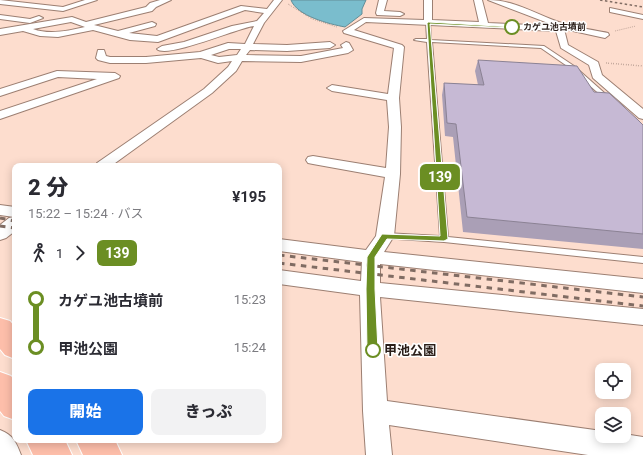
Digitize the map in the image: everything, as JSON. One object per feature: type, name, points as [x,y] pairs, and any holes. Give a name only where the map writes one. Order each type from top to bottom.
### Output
[{"type":"highway","points":[[0,329],[12,343]]},
{"type":"highway","points":[[0,386],[12,401]]},
{"type":"highway","points":[[45,443],[55,455]]},
{"type":"highway","points":[[95,443],[105,455]]},
{"type":"street","points":[[0,17],[30,21],[93,0]]},
{"type":"street","points":[[24,28],[29,32],[61,35],[149,9],[153,5],[167,0]]},
{"type":"street","points":[[383,0],[380,13],[484,25],[561,28],[605,35]]},
{"type":"street","points":[[428,0],[428,19]]},
{"type":"street","points":[[478,0],[484,25]]},
{"type":"street","points":[[492,0],[511,5],[561,28]]},
{"type":"street","points":[[0,2],[63,9]]},
{"type":"street","points":[[107,163],[208,91],[232,69],[274,3]]},
{"type":"street","points":[[0,32],[72,19],[130,38],[158,39],[244,8],[274,3]]},
{"type":"street","points":[[613,10],[643,17]]},
{"type":"street","points":[[202,55],[218,60],[238,58],[301,59],[348,50],[351,40],[364,20],[428,19]]},
{"type":"street","points":[[153,49],[167,48],[195,42],[242,25],[260,23]]},
{"type":"street","points":[[119,34],[152,24]]},
{"type":"street","points":[[561,28],[564,46],[594,64],[597,76],[643,115]]},
{"type":"street","points":[[40,42],[58,43],[70,33]]},
{"type":"street","points":[[252,37],[265,37]]},
{"type":"street","points":[[123,51],[97,52],[101,58],[110,60],[146,60],[202,55],[228,46],[287,48],[351,40],[399,48],[393,98],[395,127],[393,174],[385,236],[371,257],[370,289],[378,455]]},
{"type":"street","points":[[0,93],[57,74],[115,76],[0,115]]},
{"type":"street","points":[[332,88],[393,98]]},
{"type":"street","points":[[313,160],[393,174]]},
{"type":"street","points":[[0,210],[12,212]]},
{"type":"street","points":[[0,234],[12,224]]},
{"type":"street","points":[[0,238],[12,240]]},
{"type":"street","points":[[282,245],[371,257],[643,286]]},
{"type":"street","points":[[282,277],[370,289],[643,317]]},
{"type":"street","points":[[375,411],[643,450]]},
{"type":"street","points":[[0,443],[8,455]]},
{"type":"lane","points":[[428,19],[431,40],[444,239]]},
{"type":"lane","points":[[416,40],[542,46],[572,68],[612,103]]},
{"type":"lane","points":[[385,236],[444,239],[643,260]]},
{"type":"path","points":[[274,3],[284,2],[351,40]]},
{"type":"path","points":[[605,35],[640,24]]},
{"type":"path","points":[[602,62],[643,66]]},
{"type":"water","points":[[291,0],[366,0],[362,9],[362,14],[345,27],[331,24],[307,15],[294,6]]},
{"type":"building","points":[[478,60],[577,66],[594,92],[609,93],[643,125],[643,234],[467,217],[456,124],[447,123],[444,83],[484,85]]},
{"type":"railway","points":[[600,0],[643,7]]},
{"type":"railway","points":[[0,218],[12,220]]},
{"type":"railway","points":[[0,226],[12,228]]},
{"type":"railway","points":[[282,255],[643,297]]},
{"type":"railway","points":[[282,263],[643,306]]},
{"type":"bus line","name":"139","points":[[373,350],[370,289],[371,257],[385,236],[444,239],[431,40],[428,23],[512,27]]},
{"type":"place","name":"カゲユ池古墳前","points":[[512,27]]},
{"type":"place","name":"甲池公園","points":[[373,350]]}]
